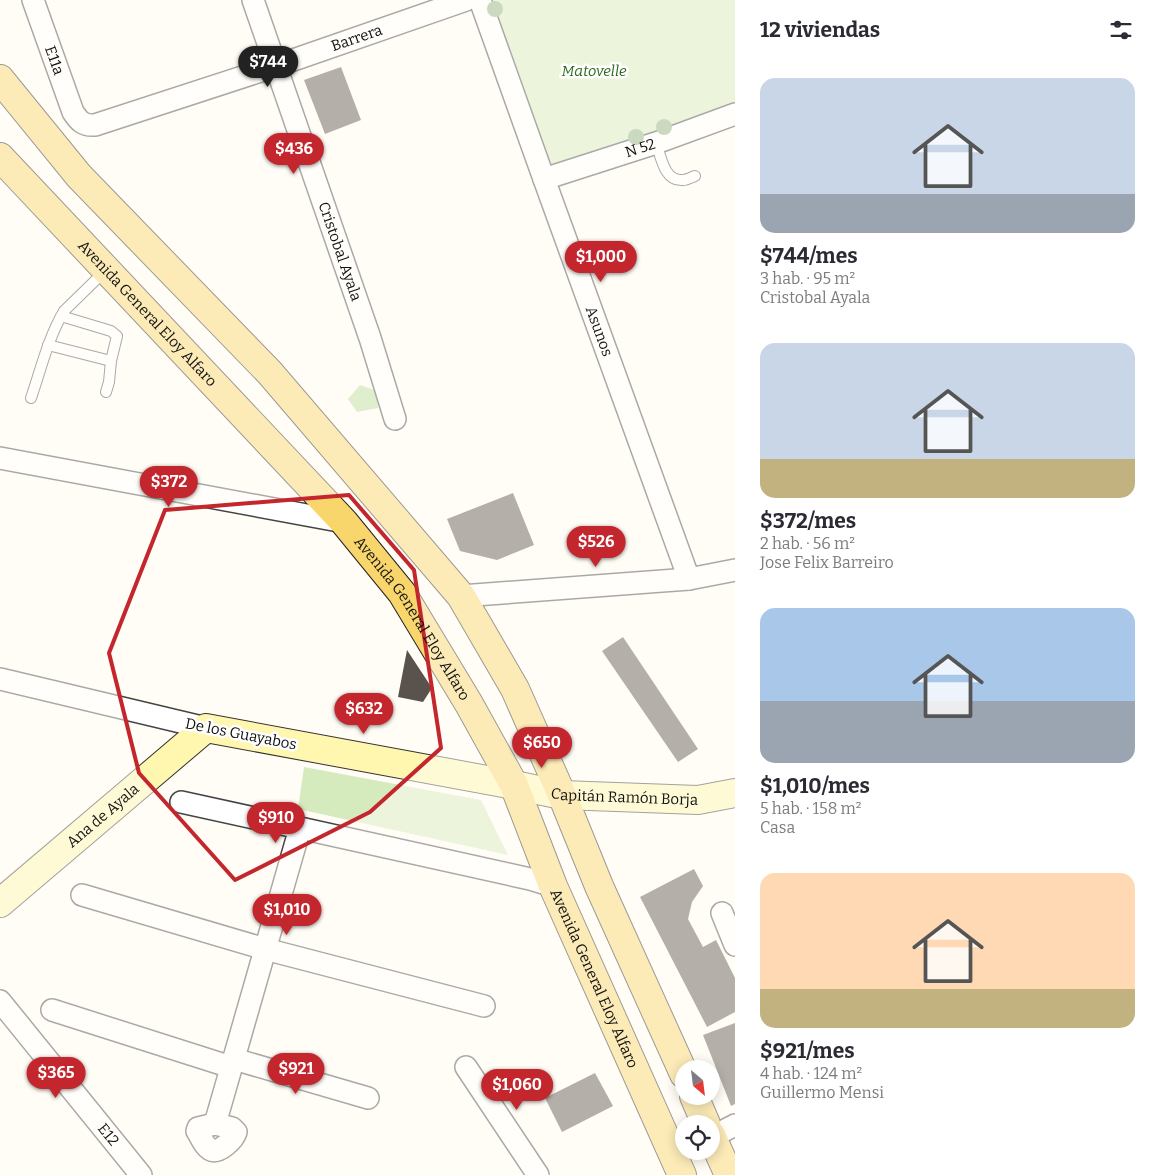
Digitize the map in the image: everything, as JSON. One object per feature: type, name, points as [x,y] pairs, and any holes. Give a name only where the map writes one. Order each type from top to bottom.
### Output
[{"type":"main road","points":[[0,79],[79,176],[270,373],[461,596],[515,688],[599,886],[678,1060]]},
{"type":"main road","name":"Avenida General Eloy Alfaro","points":[[0,157],[344,522],[402,593],[469,704],[514,785],[553,886],[682,1175]]},
{"type":"main road","points":[[720,1144],[729,1175]]},
{"type":"street","name":"E11a","points":[[33,0],[73,112],[78,118]]},
{"type":"street","name":"Cristobal Ayala","points":[[253,0],[370,338],[394,420]]},
{"type":"street","name":"Barrera","points":[[78,118],[82,123],[95,125],[276,66],[466,0]]},
{"type":"street","name":"Asunos","points":[[480,0],[690,579]]},
{"type":"street","name":"N 52","points":[[544,180],[735,114]]},
{"type":"street","points":[[0,458],[344,522]]},
{"type":"street","points":[[461,596],[690,579],[735,570]]},
{"type":"street","name":"De los Guayabos","points":[[0,679],[206,728],[514,785]]},
{"type":"street","name":"Ana de Ayala","points":[[0,903],[206,728]]},
{"type":"street","name":"Capitán Ramón Borja","points":[[514,785],[562,795],[698,800],[735,793]]},
{"type":"street","points":[[181,802],[530,879],[553,886]]},
{"type":"street","points":[[215,1124],[300,828]]},
{"type":"street","points":[[82,896],[265,949],[484,1006]]},
{"type":"street","points":[[722,913],[735,945]]},
{"type":"street","name":"E12","points":[[0,1001],[141,1175]]},
{"type":"street","points":[[52,1010],[232,1063],[368,1098]]},
{"type":"street","points":[[466,1067],[538,1175]]},
{"type":"lane","points":[[656,142],[669,175],[683,180],[695,176]]},
{"type":"lane","points":[[31,398],[54,328],[61,316],[106,270]]},
{"type":"lane","points":[[61,316],[111,331],[117,336],[106,392]]},
{"type":"lane","points":[[48,345],[111,361]]},
{"type":"highlighted area","points":[[349,495],[414,570],[441,748],[370,812],[235,880],[139,773],[109,653],[165,510]]},
{"type":"green space","name":"Matovelle","points":[[485,0],[735,0],[735,111],[545,175]]},
{"type":"green space","points":[[360,385],[377,391],[378,408],[357,412],[348,399]]},
{"type":"green space","points":[[304,767],[481,800],[508,855],[298,809]]},
{"type":"building","points":[[341,67],[361,120],[325,134],[304,80]]},
{"type":"building","points":[[513,493],[534,545],[497,560],[460,551],[447,519]]},
{"type":"building","points":[[623,637],[698,749],[678,762],[602,651]]},
{"type":"building","points":[[407,650],[432,688],[423,702],[398,697]]},
{"type":"building","points":[[694,869],[703,886],[692,902],[688,919],[703,947],[716,940],[735,978],[735,1012],[707,1027],[640,897]]},
{"type":"building","points":[[735,1023],[735,1104],[731,1106],[720,1078],[720,1060],[713,1060],[703,1035]]},
{"type":"building","points":[[595,1073],[613,1106],[562,1132],[545,1098]]}]
